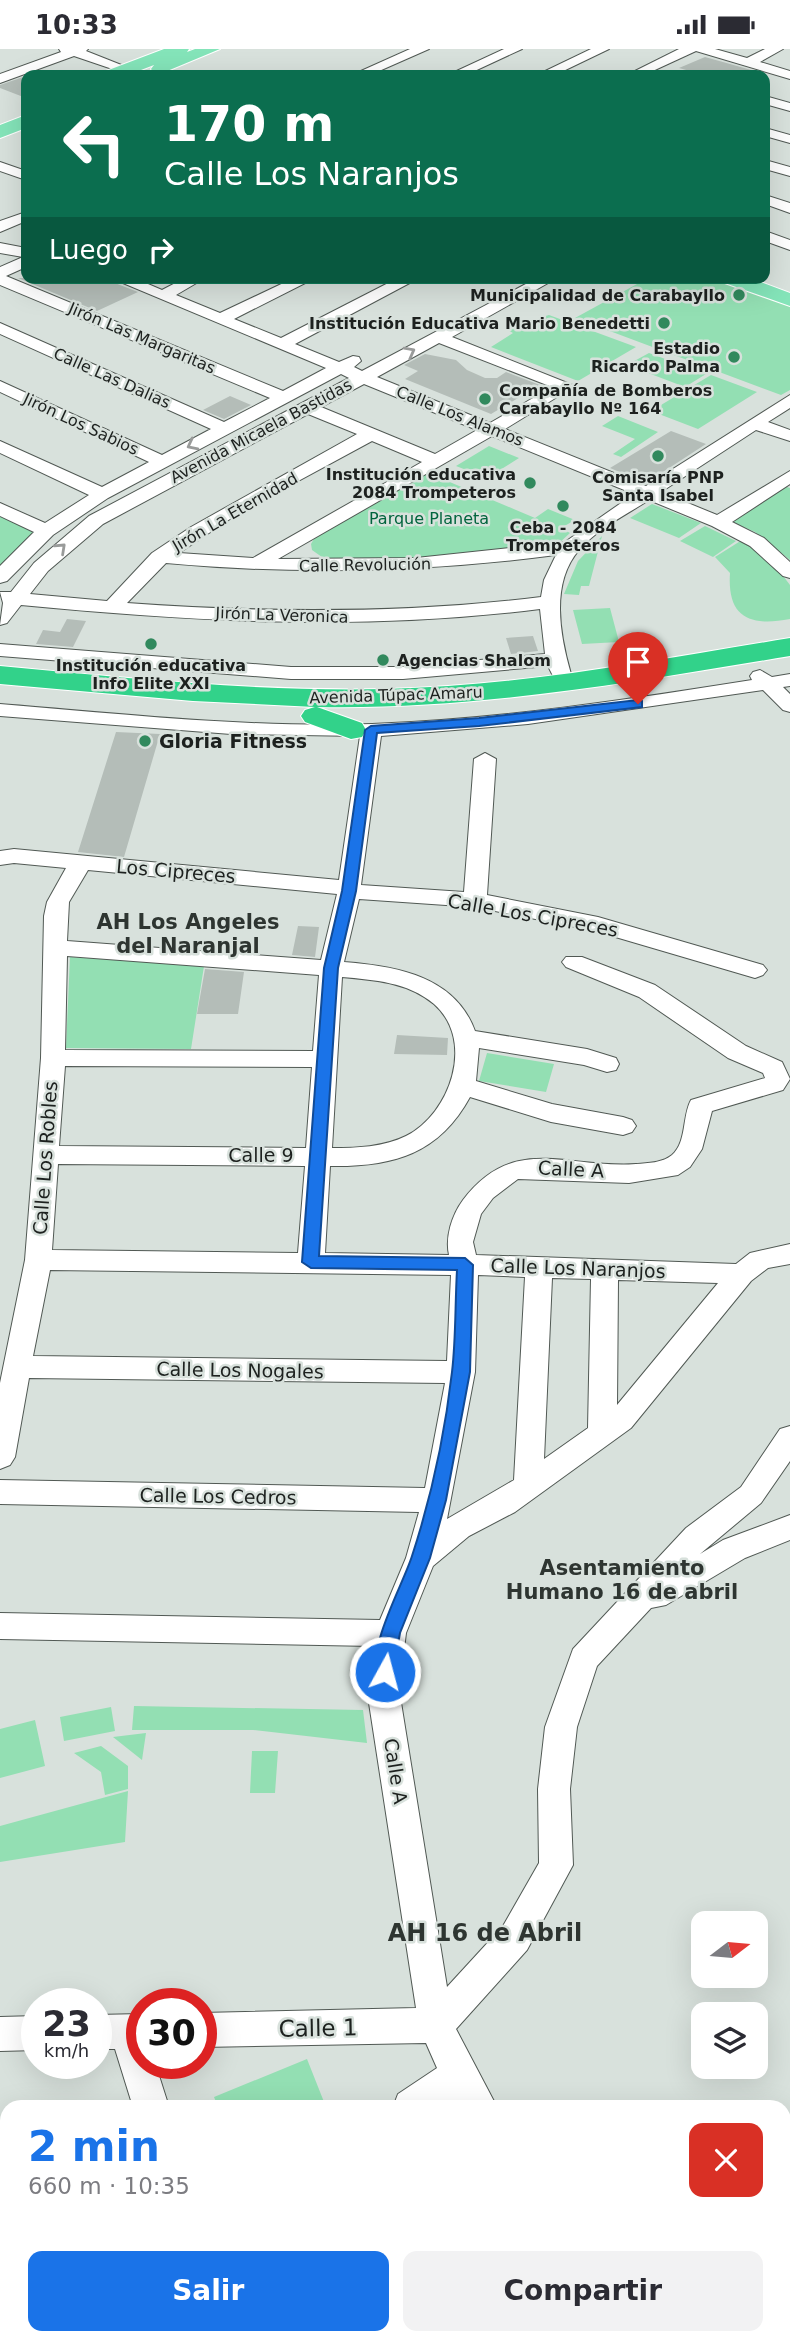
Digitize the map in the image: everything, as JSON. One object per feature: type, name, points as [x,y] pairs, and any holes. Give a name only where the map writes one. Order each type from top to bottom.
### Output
[{"type":"highway","name":"Avenida Túpac Amaru","points":[[0,675],[222,696],[286,699],[445,695],[560,671],[790,647]]},
{"type":"highway","name":"Avenida Túpac Amaru","points":[[0,693],[217,712],[316,716],[542,709],[761,677],[790,664]]},
{"type":"highway","points":[[316,716],[361,730]]},
{"type":"main road","points":[[140,70],[180,49]]},
{"type":"main road","points":[[141,70],[211,49]]},
{"type":"main road","points":[[0,119],[21,111]]},
{"type":"main road","points":[[0,132],[21,123]]},
{"type":"main road","points":[[770,280],[790,286]]},
{"type":"main road","points":[[746,284],[790,300]]},
{"type":"street","points":[[102,49],[136,70]]},
{"type":"street","points":[[371,70],[422,49]]},
{"type":"street","points":[[467,70],[515,49]]},
{"type":"street","points":[[555,70],[603,49]]},
{"type":"street","points":[[645,70],[690,49]]},
{"type":"street","points":[[701,49],[790,75]]},
{"type":"street","points":[[747,62],[776,49]]},
{"type":"street","points":[[23,70],[74,50],[135,70]]},
{"type":"street","points":[[653,66],[666,70]]},
{"type":"street","points":[[0,79],[21,71]]},
{"type":"street","points":[[770,101],[790,107]]},
{"type":"street","points":[[770,133],[790,139]]},
{"type":"street","points":[[0,166],[21,174]]},
{"type":"street","points":[[770,166],[790,172]]},
{"type":"street","points":[[770,201],[790,208]]},
{"type":"street","points":[[0,227],[21,218]]},
{"type":"street","points":[[770,238],[790,245]]},
{"type":"street","points":[[0,248],[21,252]]},
{"type":"street","points":[[0,273],[21,263]]},
{"type":"street","name":"Jirón Las Margaritas","points":[[0,279],[284,397]]},
{"type":"street","name":"Calle Los Alamos","points":[[135,284],[719,522],[757,542],[788,567]]},
{"type":"street","points":[[165,295],[186,284]]},
{"type":"street","points":[[223,319],[295,284]]},
{"type":"street","points":[[284,343],[399,284]]},
{"type":"street","points":[[389,343],[502,284]]},
{"type":"street","name":"Avenida Micaela Bastidas","points":[[0,619],[8,598],[96,520],[538,284]]},
{"type":"street","name":"Calle Las Dalias","points":[[0,328],[224,429]]},
{"type":"street","points":[[254,566],[566,386],[438,337]]},
{"type":"street","name":"Avenida Micaela Bastidas","points":[[0,577],[46,531],[102,494],[366,355]]},
{"type":"street","name":"Jirón Los Sabios","points":[[0,386],[161,461]]},
{"type":"street","points":[[560,671],[549,631],[548,602],[570,547],[647,492],[790,400]]},
{"type":"street","points":[[307,407],[436,461]]},
{"type":"street","points":[[754,423],[790,436]]},
{"type":"street","name":"Jirón La Eternidad","points":[[113,606],[142,572],[159,557],[213,522],[371,434]]},
{"type":"street","points":[[0,446],[102,494]]},
{"type":"street","points":[[719,522],[787,480]]},
{"type":"street","points":[[0,509],[46,531]]},
{"type":"street","points":[[308,535],[305,544],[311,557],[334,568]]},
{"type":"street","name":"Calle Revolución","points":[[159,557],[254,566],[334,568],[442,563],[570,547]]},
{"type":"street","name":"Jirón La Veronica","points":[[8,598],[260,617],[333,618],[442,614],[548,602]]},
{"type":"street","name":"Avenida Túpac Amaru","points":[[0,650],[290,674],[560,671]]},
{"type":"street","points":[[761,677],[790,706]]},
{"type":"street","name":"Avenida Túpac Amaru","points":[[761,677],[790,680]]},
{"type":"street","name":"Avenida Túpac Amaru","points":[[0,710],[215,726],[361,730],[542,709]]},
{"type":"street","points":[[311,1262],[331,968],[349,889],[361,730]]},
{"type":"street","points":[[475,900],[485,759]]},
{"type":"street","name":"Los Cipreces","points":[[2,857],[81,862],[349,889]]},
{"type":"street","name":"Calle Los Robles","points":[[0,1457],[38,1260],[53,1058],[58,902],[81,862]]},
{"type":"street","name":"Calle Los Cipreces","points":[[349,889],[475,900],[598,924],[755,970]]},
{"type":"street","points":[[55,947],[376,972],[424,985],[452,1009],[466,1038],[587,1057],[607,1064]]},
{"type":"street","name":"Calle A","points":[[475,2100],[459,2075],[436,2025],[383,1690],[390,1633],[421,1558],[437,1500],[461,1372],[465,1265],[460,1242],[469,1211],[484,1191],[509,1172],[522,1167],[646,1174],[670,1170],[683,1160],[690,1147],[700,1106],[774,1084],[778,1080],[773,1068],[737,1052],[646,991],[574,962]]},
{"type":"street","name":"Calle 9","points":[[44,1155],[318,1156],[369,1154],[412,1144],[442,1122],[462,1086],[466,1038]]},
{"type":"street","points":[[53,1058],[323,1059]]},
{"type":"street","points":[[462,1086],[551,1113],[623,1126]]},
{"type":"street","points":[[421,1558],[458,1527],[504,1503],[621,1420],[741,1274],[760,1261],[790,1254]]},
{"type":"street","name":"Calle Los Naranjos","points":[[38,1260],[539,1266],[741,1274]]},
{"type":"street","points":[[528,1486],[539,1266]]},
{"type":"street","points":[[602,1434],[605,1269]]},
{"type":"street","name":"Calle Los Nogales","points":[[19,1367],[461,1372]]},
{"type":"street","points":[[436,2025],[515,1938],[556,1865],[554,1789],[561,1727],[584,1659],[697,1537],[751,1495],[790,1437]]},
{"type":"street","name":"Calle Los Cedros","points":[[0,1492],[437,1500]]},
{"type":"street","points":[[630,1610],[734,1549],[790,1527]]},
{"type":"street","points":[[0,1626],[390,1633]]},
{"type":"street","name":"Calle 1","points":[[217,2030],[436,2025]]},
{"type":"street","points":[[122,2031],[148,2100]]},
{"type":"street","points":[[0,2034],[21,2033]]},
{"type":"street","points":[[422,2100],[459,2075]]},
{"type":"green space","name":"Estadio Ricardo Palma","points":[[637,284],[728,284],[790,306],[790,390],[781,395],[575,318]]},
{"type":"green space","points":[[549,315],[636,347],[578,381],[491,347],[513,333],[504,328]]},
{"type":"green space","points":[[649,353],[706,374],[685,387],[627,365]]},
{"type":"green space","points":[[711,375],[757,392],[698,429],[651,411]]},
{"type":"green space","points":[[618,416],[658,432],[621,457],[613,454],[635,439],[602,426]]},
{"type":"green space","points":[[489,446],[519,458],[487,478],[456,466]]},
{"type":"green space","name":"Parque Planeta","points":[[426,472],[535,518],[548,509],[575,520],[561,528],[570,533],[557,545],[439,558],[329,562],[312,550],[311,544],[315,537]]},
{"type":"green space","points":[[784,486],[790,488],[790,560],[755,532],[730,521]]},
{"type":"green space","points":[[652,504],[701,523],[679,538],[630,518]]},
{"type":"green space","points":[[0,516],[36,533],[0,570]]},
{"type":"green space","points":[[705,526],[736,541],[713,557],[680,541]]},
{"type":"green space","points":[[602,536],[589,586],[581,586],[579,595],[564,594],[578,561]]},
{"type":"green space","points":[[742,540],[777,568],[790,585],[790,619],[752,620],[737,609],[732,600],[730,573],[715,557]]},
{"type":"green space","points":[[610,608],[619,642],[582,644],[573,610]]},
{"type":"green space","points":[[70,957],[204,966],[191,1049],[66,1048]]},
{"type":"green space","points":[[487,1053],[554,1064],[546,1092],[479,1081]]},
{"type":"green space","points":[[134,1706],[363,1710],[367,1743],[253,1730],[132,1730]]},
{"type":"green space","points":[[111,1707],[115,1731],[64,1741],[60,1717]]},
{"type":"green space","points":[[35,1720],[45,1766],[0,1778],[0,1729]]},
{"type":"green space","points":[[146,1733],[142,1760],[113,1737]]},
{"type":"green space","points":[[101,1746],[128,1766],[128,1789],[105,1795],[101,1772],[74,1753]]},
{"type":"green space","points":[[252,1751],[278,1751],[275,1793],[250,1793]]},
{"type":"green space","points":[[128,1791],[125,1842],[0,1862],[0,1826]]},
{"type":"green space","points":[[307,2059],[323,2100],[215,2100],[214,2097]]},
{"type":"building","points":[[705,57],[751,70],[686,70],[679,68]]},
{"type":"building","points":[[21,78],[21,96],[0,88],[0,85]]},
{"type":"building","points":[[32,284],[117,284],[138,292],[97,311]]},
{"type":"building","name":"Compañía de Bomberos Carabayllo Nº 164","points":[[425,354],[456,360],[467,370],[485,378],[497,378],[506,372],[540,385],[491,414],[405,379],[418,371],[404,365]]},
{"type":"building","points":[[230,396],[251,405],[224,419],[203,410]]},
{"type":"building","name":"Comisaría PNP Santa Isabel","points":[[671,431],[706,444],[646,483],[610,468]]},
{"type":"building","points":[[67,619],[86,621],[73,647],[36,644],[43,630],[60,632]]},
{"type":"building","points":[[533,636],[538,651],[511,654],[506,638]]},
{"type":"building","points":[[116,732],[160,734],[124,857],[78,852]]},
{"type":"building","points":[[298,926],[319,927],[315,957],[292,955]]},
{"type":"building","points":[[205,969],[244,972],[238,1014],[197,1014]]},
{"type":"building","points":[[397,1035],[448,1038],[447,1055],[394,1054]]},
{"type":"place","name":"Municipalidad de Carabayllo","points":[[739,295]]},
{"type":"place","name":"Institución Educativa Mario Benedetti","points":[[664,323]]},
{"type":"place","name":"Estadio Ricardo Palma","points":[[734,357]]},
{"type":"place","name":"Compañía de Bomberos Carabayllo Nº 164","points":[[485,399]]},
{"type":"place","name":"Comisaría PNP Santa Isabel","points":[[658,456]]},
{"type":"place","name":"Institución educativa 2084 Trompeteros","points":[[530,483]]},
{"type":"place","name":"Ceba - 2084 Trompeteros","points":[[563,506]]},
{"type":"place","name":"Institución educativa Info Elite XXI","points":[[151,644]]},
{"type":"place","name":"Agencias Shalom","points":[[383,660]]},
{"type":"place","name":"Gloria Fitness","points":[[145,741]]},
{"type":"district","name":"AH Los Angeles del Naranjal","points":[[188,934]]},
{"type":"district","name":"Asentamiento Humano 16 de abril","points":[[622,1580]]},
{"type":"district","name":"AH 16 de Abril","points":[[485,1933]]},
{"type":"route","points":[[385,1672],[390,1633],[421,1558],[437,1500],[461,1372],[465,1265],[311,1262],[331,968],[349,891],[371,730],[479,722],[638,704]]}]
